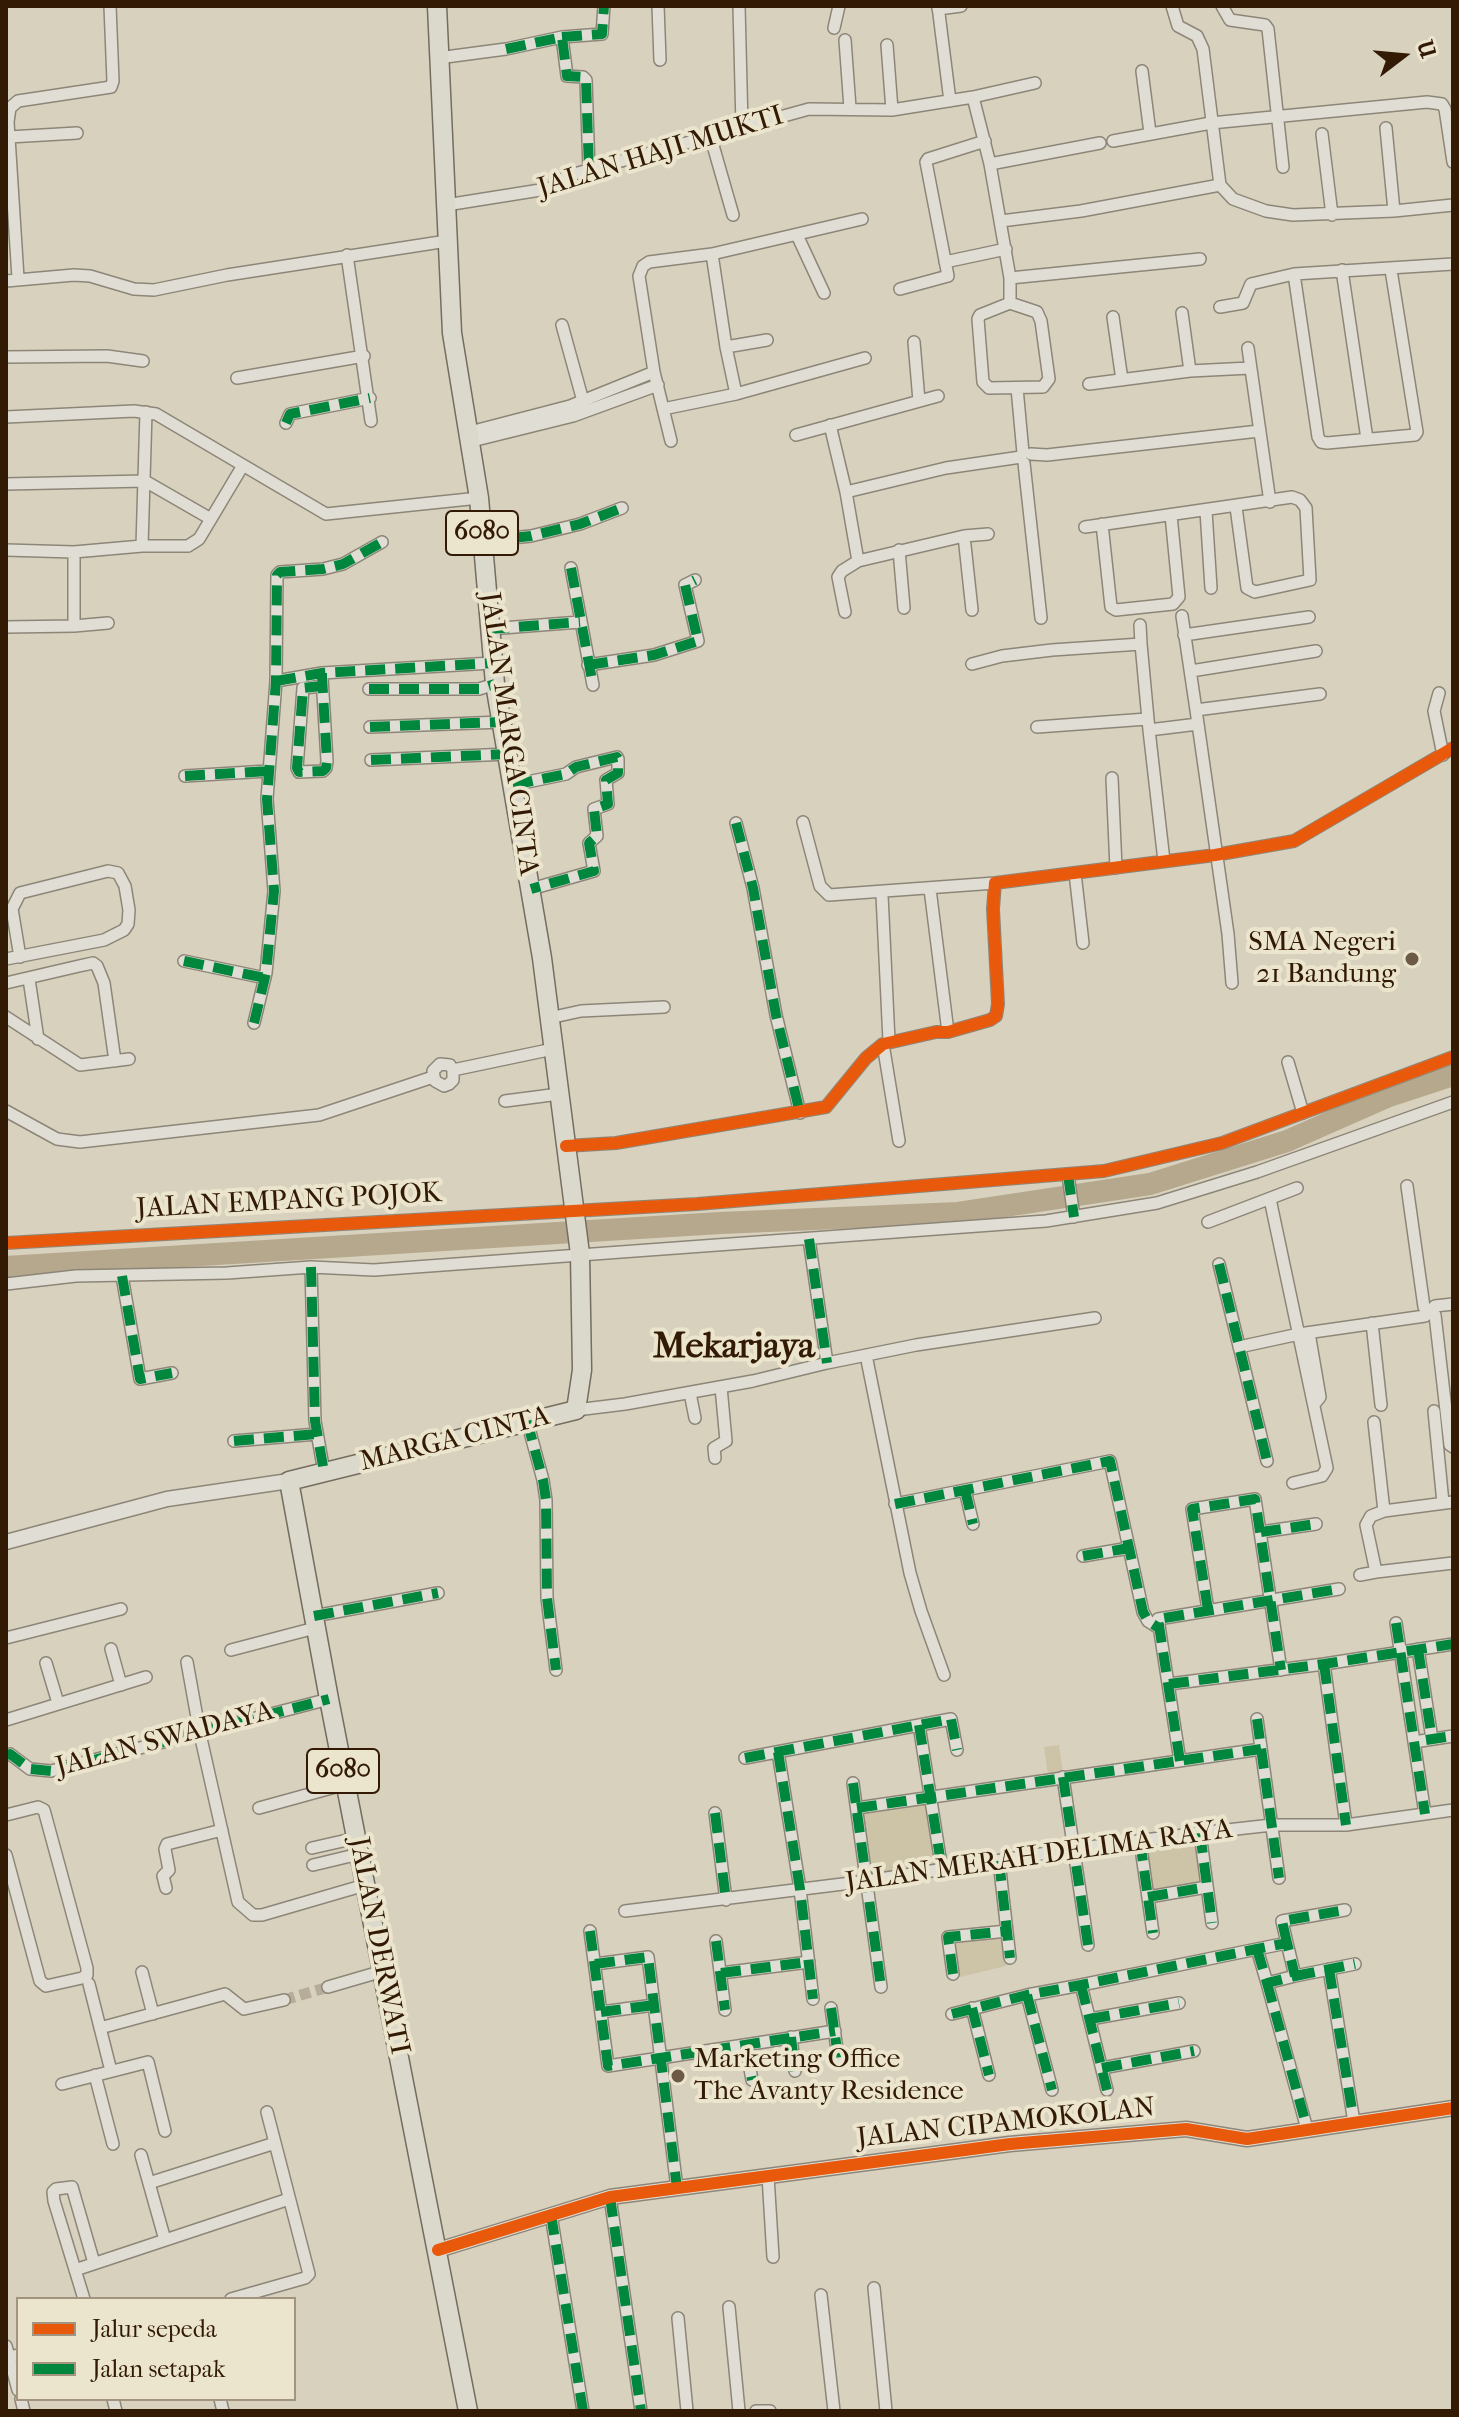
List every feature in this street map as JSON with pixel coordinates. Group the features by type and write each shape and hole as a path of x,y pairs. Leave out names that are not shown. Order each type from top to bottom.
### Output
{"main road":[{"name":"JALAN MARGA CINTA","path":"437,6 452,333 479,498 492,663 531,889 575,1216"},
{"name":"MARGA CINTA","path":"289,1481 576,1410 582,1370 580,1250 575,1216"},
{"name":"JALAN DERWATI","path":"289,1481 468,2411"}],"street":[{"path":"110,6 113,85 103,90 13,103 10,108 12,280 90,276 134,289 154,290 347,255 447,241"},
{"path":"438,58 604,33 604,6"},
{"path":"658,6 660,60"},
{"path":"739,6 742,126"},
{"path":"834,28 839,6"},
{"path":"950,101 938,8 961,6"},
{"path":"1172,6 1178,26 1197,36 1203,49 1220,185 1233,199 1266,211 1293,215 1332,215 1453,205"},
{"path":"1222,6 1225,15 1236,23 1267,27 1283,167"},
{"path":"562,37 567,76 586,80 589,170"},
{"path":"845,40 850,108"},
{"path":"887,45 892,110"},
{"path":"1142,71 1150,133"},
{"name":"JALAN HAJI MUKTI","path":"446,205 551,189 565,177 809,109 892,110 1035,83"},
{"path":"973,97 1001,221 1010,278 1010,303"},
{"path":"990,164 1211,123 1427,102 1444,106 1450,128 1453,162"},
{"path":"1386,128 1394,211"},
{"path":"9,137 77,133"},
{"path":"1322,134 1332,215"},
{"path":"710,135 733,215"},
{"path":"900,289 947,278 926,162 931,157 985,141"},
{"path":"1001,221 1081,211 1220,185"},
{"path":"671,441 654,372 639,276 641,269 649,262 712,254 862,219"},
{"path":"797,235 824,293"},
{"path":"945,262 1006,249"},
{"path":"712,254 736,394"},
{"path":"347,255 371,421"},
{"path":"1010,278 1200,259"},
{"path":"1220,307 1243,303 1251,284 1294,274 1453,264"},
{"path":"1342,270 1367,439"},
{"path":"1294,274 1321,442 1416,434 1391,270"},
{"path":"1010,303 1037,312 1049,379 1043,387 1017,388 989,388 983,382 978,319 980,315 1010,303"},
{"path":"1182,313 1190,371"},
{"path":"1113,317 1122,380"},
{"path":"562,325 583,401"},
{"path":"726,347 767,340"},
{"path":"914,342 919,401"},
{"path":"1248,348 1270,502"},
{"path":"6,357 107,356 143,361"},
{"path":"237,378 364,356"},
{"path":"663,409 736,394 865,358"},
{"path":"1089,384 1190,371 1250,368"},
{"path":"571,411 583,401 654,372"},
{"path":"471,436 658,385"},
{"path":"1017,388 1041,618"},
{"path":"796,435 938,396"},
{"path":"286,423 290,414 370,398"},
{"path":"142,546 146,412"},
{"path":"6,417 146,412 164,419 326,514 479,498"},
{"path":"830,425 858,561"},
{"path":"846,492 946,468 1259,431"},
{"path":"6,550 74,552 142,546 188,546 199,539 242,467"},
{"path":"6,484 145,481 211,519"},
{"path":"1085,527 1292,497 1306,508 1311,574 1306,583 1255,592 1247,588 1236,507"},
{"path":"482,541 531,536 580,524 622,508"},
{"path":"1206,511 1211,588"},
{"path":"1102,524 1111,607 1116,610 1173,604 1179,597 1171,515"},
{"path":"845,612 838,577 858,561 964,536 988,534"},
{"path":"964,536 972,610"},
{"path":"254,1023 265,978 274,891 267,799 276,681 277,575 280,572 323,569 343,564 382,542"},
{"path":"899,550 904,608"},
{"path":"74,552 74,626"},
{"path":"571,568 593,685"},
{"path":"588,665 654,655 698,641 685,585 695,580"},
{"path":"1182,616 1228,934 1232,983"},
{"path":"1184,635 1309,617"},
{"path":"489,629 580,622"},
{"path":"6,627 108,623"},
{"path":"1140,625 1164,861"},
{"path":"972,664 1039,651 1141,644"},
{"path":"1191,671 1316,651"},
{"path":"276,681 492,663"},
{"path":"322,679 326,768 323,771 299,772 303,688 322,679"},
{"path":"369,689 479,689 495,684"},
{"path":"803,822 820,886 829,895 995,883 1215,855 1303,838 1450,750 1434,711 1439,693"},
{"path":"1196,710 1320,694"},
{"path":"370,727 502,722"},
{"path":"1037,727 1198,724"},
{"path":"371,760 508,754"},
{"path":"513,785 566,774 576,767 617,757 618,773 606,780 608,804 594,809 597,836 589,843 594,871 531,889"},
{"path":"185,776 268,771"},
{"path":"1112,778 1116,868"},
{"path":"736,823 753,888 776,1015 800,1113"},
{"path":"6,959 20,957 104,940 124,930 128,924 129,910 125,886 118,873 108,871 20,893 12,909 20,957"},
{"path":"1075,873 1083,943"},
{"path":"566,1146 616,1143 826,1107 866,1058 886,1043 948,1032 990,1020 998,1012 993,909 995,883"},
{"path":"930,889 948,1032"},
{"path":"882,895 886,1043 899,1141"},
{"path":"184,961 265,978"},
{"path":"6,983 93,963 104,983 115,1061"},
{"path":"29,979 38,1039"},
{"path":"549,1018 581,1011 664,1007"},
{"path":"6,1017 80,1065 129,1059"},
{"path":"6,1111 57,1139 80,1142 319,1115 433,1077 444,1086 453,1080 453,1070 553,1049"},
{"name":"JALAN EMPANG POJOK","path":"6,1243 575,1216 1069,1179 1197,1151 1453,1057"},
{"path":"1288,1062 1303,1113"},
{"path":"505,1101 559,1094"},
{"path":"6,1284 76,1276 259,1272 311,1267 374,1270 580,1250 809,1239 1157,1203 1257,1172 1453,1102"},
{"path":"1069,1179 1073,1212"},
{"path":"1407,1186 1424,1307 1435,1315 1448,1380 1452,1446"},
{"path":"1208,1222 1297,1188"},
{"path":"1270,1199 1304,1333 1314,1406 1327,1468 1322,1476 1293,1483"},
{"path":"809,1239 827,1363"},
{"path":"1219,1264 1267,1461"},
{"path":"311,1267 312,1377 324,1472"},
{"path":"122,1276 140,1379 172,1373"},
{"path":"1239,1347 1304,1333 1425,1316 1435,1306 1453,1304"},
{"path":"576,1410 690,1393 866,1355 992,1332 1095,1318"},
{"path":"1372,1323 1381,1405"},
{"path":"866,1355 895,1504 921,1611 944,1675"},
{"path":"715,1458 714,1448 726,1441 721,1387"},
{"path":"690,1393 695,1418"},
{"path":"1376,1572 1366,1525 1371,1516 1384,1511 1448,1502 1434,1411"},
{"path":"527,1421 546,1500 547,1598 556,1670"},
{"path":"1374,1422 1384,1511"},
{"path":"234,1441 317,1434"},
{"path":"895,1504 1110,1461 1143,1612 1148,1621 1159,1628"},
{"path":"6,1542 167,1499 289,1481"},
{"path":"965,1490 973,1524"},
{"path":"1208,1610 1192,1509 1255,1499 1281,1670"},
{"path":"1261,1532 1316,1524"},
{"path":"1083,1556 1129,1548"},
{"path":"1360,1575 1453,1563"},
{"path":"1180,1761 1158,1619 1339,1589"},
{"path":"231,1650 314,1622 438,1593"},
{"path":"6,1638 121,1609"},
{"path":"1396,1623 1425,1814"},
{"path":"1169,1684 1453,1644"},
{"path":"111,1649 121,1685"},
{"path":"1418,1649 1432,1739"},
{"path":"187,1662 238,1902 253,1915 365,1885"},
{"path":"46,1663 58,1703"},
{"path":"1324,1664 1346,1825"},
{"path":"6,1720 146,1677"},
{"name":"JALAN SWADAYA","path":"6,1755 10,1754 30,1769 44,1772 329,1699"},
{"path":"745,1758 951,1719 957,1750"},
{"path":"1257,1719 1279,1878"},
{"path":"919,1725 942,1870"},
{"path":"1414,1742 1453,1736"},
{"path":"857,1808 1261,1749"},
{"path":"778,1752 800,1889 813,1999"},
{"path":"1063,1777 1088,1945"},
{"path":"853,1783 881,1987"},
{"path":"259,1808 346,1784"},
{"path":"6,1815 38,1807 44,1810 87,1975 46,1986 40,1981 9,1878 6,1855"},
{"name":"JALAN MERAH DELIMA RAYA","path":"625,1911 867,1881 1200,1833 1272,1825 1346,1825 1453,1810"},
{"path":"715,1813 726,1900"},
{"path":"166,1888 163,1875 169,1870 167,1844 222,1830"},
{"path":"1200,1833 1212,1923"},
{"path":"1140,1841 1153,1933"},
{"path":"312,1848 358,1846"},
{"path":"313,1865 358,1846"},
{"path":"999,1861 1010,1958"},
{"path":"1148,1897 1207,1887"},
{"path":"1295,1976 1282,1921 1345,1910"},
{"path":"590,1931 608,2066 835,2031"},
{"path":"953,1974 948,1937 1007,1931"},
{"path":"716,1941 725,2010"},
{"path":"952,2014 1027,1995 1287,1943"},
{"path":"1257,1949 1306,2123"},
{"path":"595,1964 648,1957 677,2188"},
{"path":"721,1973 809,1962"},
{"path":"1267,1983 1355,1964"},
{"path":"1329,1969 1353,2116"},
{"path":"328,1987 383,1971"},
{"path":"142,1972 153,2014"},
{"path":"89,1984 111,2071"},
{"path":"1081,1985 1107,2090"},
{"path":"100,2028 225,1994 244,2009 284,2000"},
{"path":"1027,1995 1052,2090"},
{"path":"1090,2019 1179,2003"},
{"path":"601,2012 654,2005"},
{"path":"831,2008 839,2063"},
{"path":"972,2008 989,2075"},
{"path":"791,2037 795,2071"},
{"path":"746,2047 752,2080"},
{"path":"1102,2068 1194,2051"},
{"path":"62,2084 148,2062 165,2131"},
{"path":"95,2075 113,2144"},
{"name":"JALAN CIPAMOKOLAN","path":"436,2243 610,2197 677,2188 1010,2144 1186,2129 1247,2139 1306,2123 1453,2108"},
{"path":"238,2297 305,2278 309,2274 267,2112"},
{"path":"149,2183 275,2143"},
{"path":"141,2155 165,2240"},
{"path":"768,2176 773,2257"},
{"path":"83,2297 54,2201 53,2192 56,2189 72,2187 94,2263"},
{"path":"610,2197 641,2411"},
{"path":"75,2270 289,2199"},
{"path":"551,2215 583,2411"},
{"path":"874,2288 886,2411"},
{"path":"821,2295 834,2411"},
{"path":"729,2307 739,2411"},
{"path":"678,2318 687,2411"},
{"path":"756,2411 770,2411"}],"shaded area":[{"path":"1059,1745 1063,1773 1048,1775 1044,1747"},
{"path":"928,1801 937,1867 869,1877 859,1810"},
{"path":"1197,1837 1203,1884 1152,1891 1146,1844"},
{"path":"1002,1935 1006,1966 956,1978 952,1942"}],"waterway":[{"path":"6,1267 720,1223 958,1213 1150,1184 1287,1141 1389,1096 1453,1075"}],"tunnel":[{"path":"284,2000 328,1987"}],"marked path":[{"path":"562,37 602,34 604,6"},
{"path":"506,49 562,37 567,76 586,80 589,170"},
{"path":"286,423 290,414 370,398"},
{"path":"482,541 531,536 580,524 622,508"},
{"path":"254,1023 266,973 274,891 267,799 276,681 277,575 280,572 323,569 343,564 382,542"},
{"path":"571,568 593,685"},
{"path":"588,665 654,655 698,641 685,585 695,580"},
{"path":"489,629 580,622"},
{"path":"276,681 322,673 492,663"},
{"path":"322,673 326,768 323,771 299,772 303,688 322,686"},
{"path":"369,689 479,689 495,684"},
{"path":"370,727 502,722"},
{"path":"371,760 508,754"},
{"path":"513,785 618,759 618,773 606,780 608,804 594,809 597,836 589,843 594,871 531,889"},
{"path":"185,776 268,771"},
{"path":"736,823 753,888 776,1015 800,1113"},
{"path":"184,961 265,978"},
{"path":"1068,1175 1074,1217"},
{"path":"809,1239 827,1363"},
{"path":"1219,1264 1267,1461"},
{"path":"311,1267 315,1421 324,1472"},
{"path":"122,1276 140,1379 172,1373"},
{"path":"527,1421 546,1500 547,1598 556,1670"},
{"path":"234,1441 317,1434"},
{"path":"895,1504 1110,1461 1143,1612 1148,1621 1159,1628"},
{"path":"965,1490 973,1524"},
{"path":"1208,1610 1192,1509 1255,1499 1281,1670"},
{"path":"1261,1532 1316,1524"},
{"path":"1083,1556 1129,1548"},
{"path":"1180,1761 1158,1619 1339,1589"},
{"path":"314,1616 438,1593"},
{"path":"1396,1623 1425,1814"},
{"path":"1169,1684 1453,1644"},
{"path":"1418,1649 1432,1739"},
{"path":"1324,1664 1346,1825"},
{"path":"6,1755 10,1754 30,1769 51,1771 329,1699"},
{"path":"745,1758 951,1719 957,1750"},
{"path":"1257,1719 1279,1878"},
{"path":"919,1725 942,1870"},
{"path":"1426,1740 1453,1736"},
{"path":"857,1808 1261,1749"},
{"path":"778,1752 800,1889 813,1999"},
{"path":"1063,1777 1088,1945"},
{"path":"853,1783 881,1987"},
{"path":"715,1813 726,1900"},
{"path":"1200,1833 1212,1923"},
{"path":"1140,1841 1153,1933"},
{"path":"999,1861 1010,1958"},
{"path":"1148,1897 1207,1887"},
{"path":"1287,1943 1282,1921 1345,1910"},
{"path":"590,1931 608,2066 835,2031"},
{"path":"953,1974 948,1937 1007,1931"},
{"path":"716,1941 725,2010"},
{"path":"952,2014 1027,1995 1081,1985 1257,1949 1287,1943 1295,1976 1267,1983 1257,1949"},
{"path":"595,1964 648,1957 677,2188"},
{"path":"721,1973 809,1962"},
{"path":"1295,1976 1355,1964"},
{"path":"1329,1969 1352,2110"},
{"path":"1267,1983 1304,2117"},
{"path":"1081,1985 1107,2090"},
{"path":"1027,1995 1052,2090"},
{"path":"1090,2019 1179,2003"},
{"path":"601,2012 654,2005"},
{"path":"831,2008 839,2063"},
{"path":"972,2008 989,2075"},
{"path":"791,2037 795,2071"},
{"path":"746,2047 752,2080"},
{"path":"1102,2068 1194,2051"},
{"path":"610,2197 641,2411"},
{"path":"551,2215 583,2411"}],"cycle path":[{"path":"566,1146 616,1143 826,1107 866,1058 883,1044 948,1032 996,1016 995,883 1215,855 1294,841 1453,748"},
{"path":"6,1243 697,1204 1104,1171 1222,1143 1453,1057"},
{"path":"438,2250 610,2197 1010,2144 1186,2129 1247,2139 1453,2108"}],"place":[{"name":"SMA Negeri 21 Bandung","path":"1412,959"},
{"name":"Marketing Office The Avanty Residence","path":"678,2076"}],"district":[{"name":"Mekarjaya","path":"734,1348"}]}
